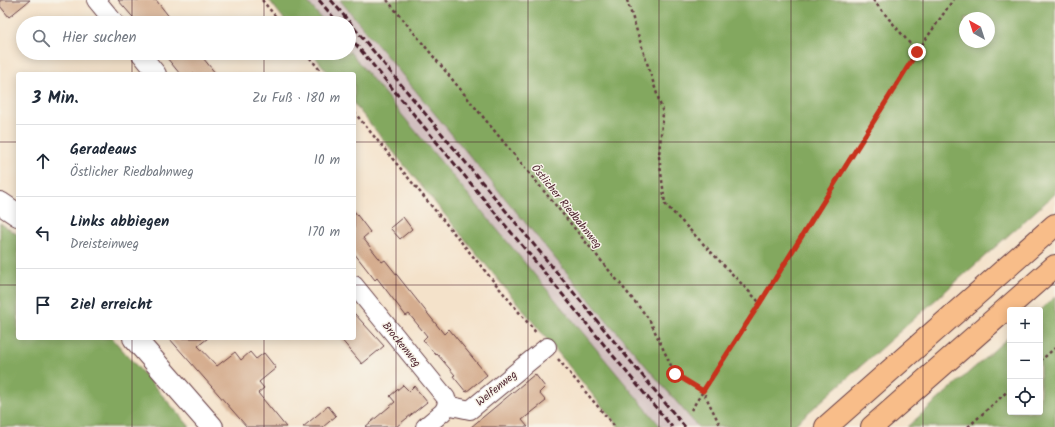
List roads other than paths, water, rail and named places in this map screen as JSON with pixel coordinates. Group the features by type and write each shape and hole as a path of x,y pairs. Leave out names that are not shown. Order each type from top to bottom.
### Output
{"highway":[{"path":"826,427 1055,225"},
{"path":"872,427 1055,266"}],"street":[{"path":"96,0 109,16"},
{"path":"146,60 155,72"},
{"path":"0,203 16,214"},
{"name":"Brockenweg","path":"356,287 446,398 447,405"},
{"path":"136,340 212,427"},
{"name":"Welfenweg","path":"447,405 470,410 548,346"},
{"path":"425,427 443,412 447,405"}],"railway":[{"path":"319,0 332,16"},
{"path":"331,0 344,16"},
{"path":"356,30 685,427"},
{"path":"356,44 672,427"}]}
